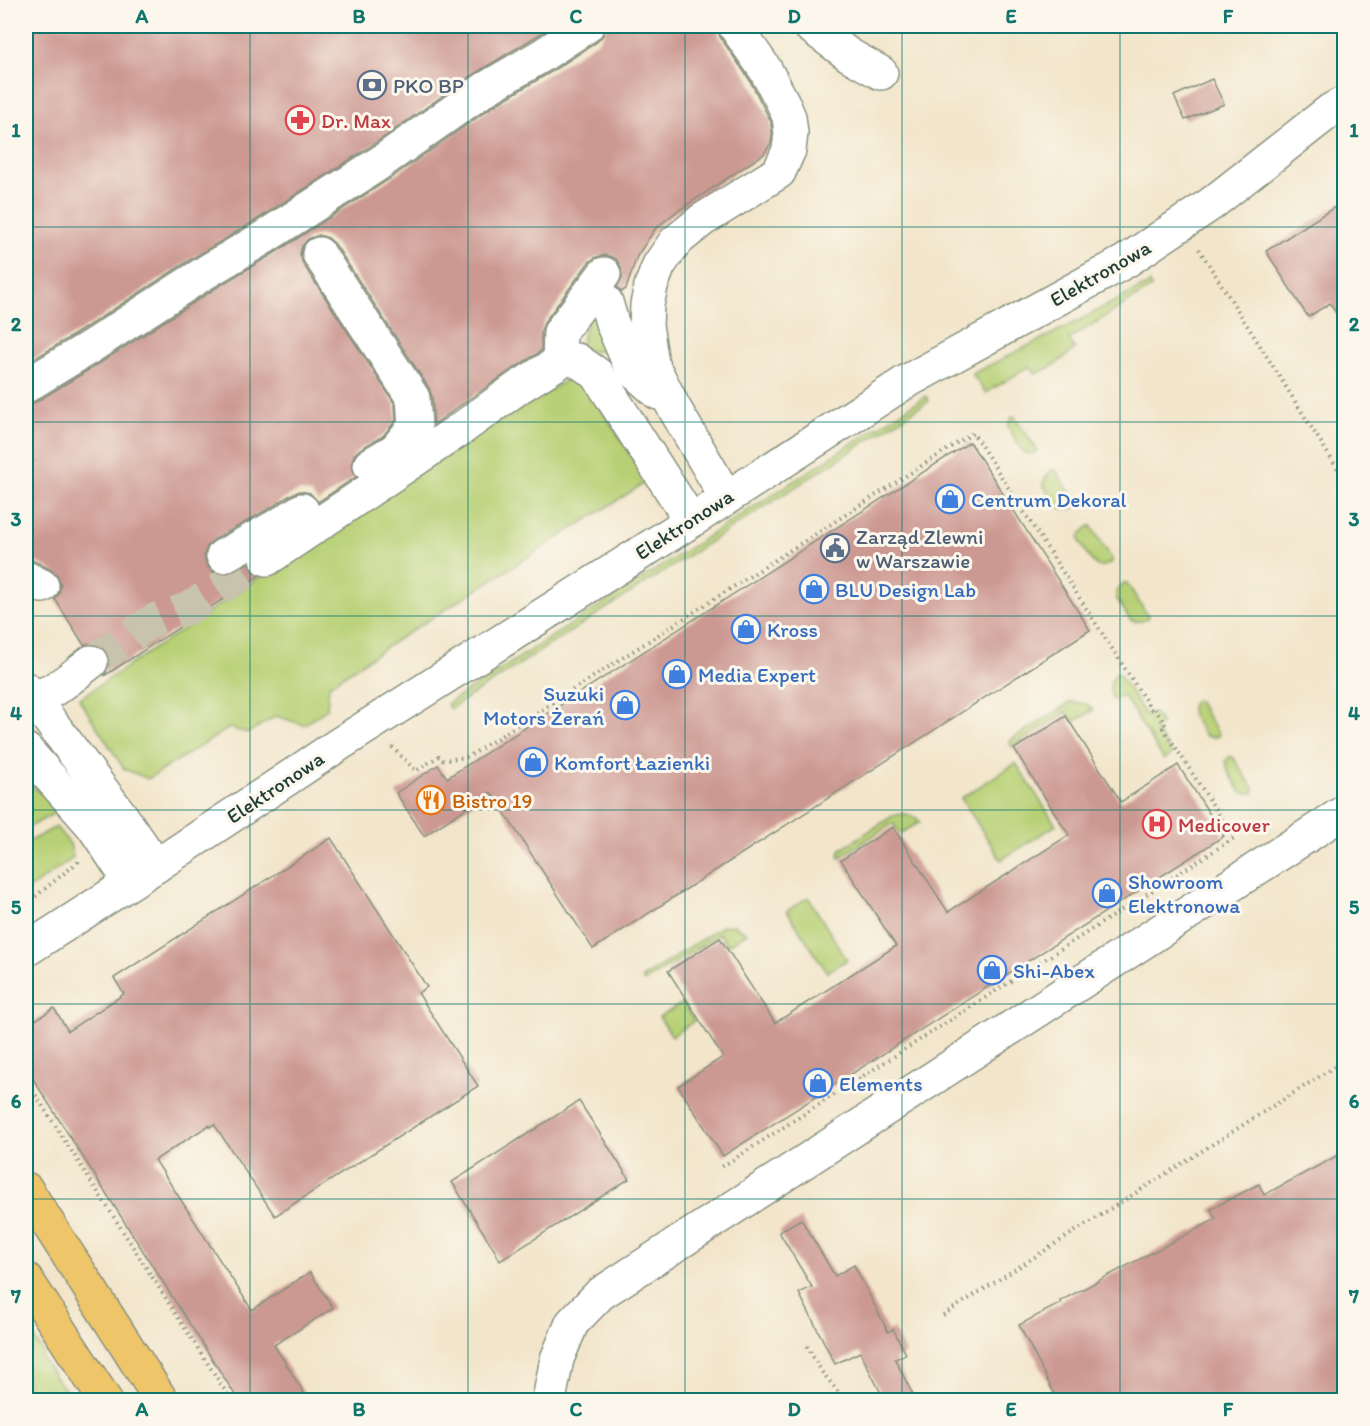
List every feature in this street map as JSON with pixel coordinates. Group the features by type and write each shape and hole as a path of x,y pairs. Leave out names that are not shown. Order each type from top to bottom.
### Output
{"main road":[{"path":"26,1189 161,1401"},
{"path":"26,1279 105,1401"}],"street":[{"path":"26,386 263,238 378,164 485,89 542,56 587,26"},
{"path":"726,497 673,406 652,364 646,325 651,286 660,265 675,242 702,220 779,172 789,150 791,134 789,117 783,103 765,69 735,26"},
{"path":"810,26 849,55 881,73"},
{"name":"Elektronowa","path":"26,950 338,745 904,383 1126,261 1211,204 1344,103"},
{"path":"223,556 282,523 394,450 415,426 413,398 319,254"},
{"path":"267,559 559,362 560,332 605,288 612,323 632,370 673,406"},
{"path":"620,409 632,370 647,338"},
{"path":"577,360 597,374 691,521"},
{"path":"28,694 50,692 91,662"},
{"path":"28,694 120,814 143,874"},
{"path":"28,755 93,826 143,874"},
{"path":"549,1401 556,1359 572,1323 600,1294 1344,812"}],"path":[{"path":"1198,248 1344,479"},
{"path":"394,749 416,771 439,756 443,760 468,757 973,433 1151,709 1154,707 1166,726 1163,728 1234,838 720,1168"},
{"path":"26,468 36,461"},
{"path":"943,1315 1344,1061"},
{"path":"26,1080 231,1401"},
{"path":"807,1347 822,1372 845,1401"}],"green space":[{"path":"1150,283 1151,288 1069,339 1075,349 1056,364 1036,374 1030,366 986,393 972,374 1068,326"},
{"path":"599,306 609,349 587,351 580,348 589,312"},
{"path":"570,379 576,380 589,390 648,481 329,685 327,709 304,725 276,716 248,733 229,728 148,779 124,769 79,699 385,493"},
{"path":"926,396 929,401 450,709 447,704"},
{"path":"1012,417 1015,417 1038,451 1030,454 1023,452 1008,427"},
{"path":"1052,470 1056,470 1076,503 1076,507 1060,508 1053,501 1044,486 1046,477"},
{"path":"1091,526 1112,562 1098,566 1093,562 1079,538"},
{"path":"1127,583 1148,616 1147,619 1136,622 1130,620 1116,598 1117,590"},
{"path":"1117,673 1146,716 1154,713 1161,723 1155,729 1172,754 1164,760 1123,695 1113,699 1110,685"},
{"path":"1194,701 1198,701 1219,735 1209,737 1205,735 1192,714"},
{"path":"1071,702 1087,704 1093,710 1074,722 1066,712 1012,747 1009,741"},
{"path":"1229,757 1233,757 1254,789 1253,793 1241,792 1228,771 1226,761"},
{"path":"1016,763 1056,825 1001,860 961,798"},
{"path":"26,780 60,810 26,829"},
{"path":"906,814 920,822 900,834 893,823 839,858 840,850 894,815"},
{"path":"56,827 70,844 73,858 26,891 26,843"},
{"path":"808,897 847,960 827,972 787,911"},
{"path":"734,925 747,933 728,945 720,934 644,982 642,978 722,926"},
{"path":"683,1003 694,1021 672,1036 659,1017"},
{"path":"26,1325 44,1354 41,1356 72,1400 37,1400 26,1382"}],"building":[{"path":"26,26 553,26 474,74 368,148 253,222 26,364"},
{"path":"606,26 717,26 720,37 749,79 771,122 771,143 764,154 673,214 655,229 637,256 626,289 621,292 617,287 622,277 621,267 616,259 606,255 596,257 589,262 545,321 541,331 541,351 434,424 429,388 335,244 319,235 308,239 302,246 300,254 303,264 395,404 396,420 383,436 354,455 351,466 356,477 318,502 310,493 300,491 213,540 204,555 206,565 213,572 223,575 249,563 252,570 259,576 104,676 110,660 106,651 98,645 89,643 84,645 55,599 61,585 57,575 50,569 26,559 26,405 36,402 100,363 388,180 495,105 597,42"},
{"path":"1212,79 1224,104 1185,120 1174,96"},
{"path":"1344,201 1344,326 1330,303 1308,317 1266,251"},
{"path":"970,442 1090,630 593,949 491,792 424,836 396,793 438,765 447,778"},
{"path":"1066,716 1121,802 1178,765 1224,836 723,1156 678,1086 723,1057 668,971 720,938 775,1023 896,946 841,860 893,827 948,912 1069,835 1014,749"},
{"path":"331,838 427,987 418,993 478,1086 275,1216 214,1124 155,1160 252,1310 310,1272 333,1308 274,1345 309,1401 239,1401 26,1068 26,1026 54,1008 68,1031 124,994 114,978"},
{"path":"579,1101 629,1179 500,1261 452,1182"},
{"path":"1344,1152 1344,1401 1058,1401 1019,1325 1216,1219 1211,1209 1259,1184 1264,1195"},
{"path":"801,1219 835,1276 854,1265 888,1332 893,1329 906,1354 895,1359 916,1401 885,1401 860,1352 835,1364 799,1293 812,1287 779,1232"}],"tunnel":[{"path":"91,662 154,620 189,608 267,559"}],"place":[{"name":"PKO BP","path":"372,85"},
{"name":"Dr. Max","path":"300,120"},
{"name":"Centrum Dekoral","path":"950,499"},
{"name":"Zarząd Zlewni w Warszawie","path":"835,548"},
{"name":"BLU Design Lab","path":"814,589"},
{"name":"Kross","path":"746,629"},
{"name":"Media Expert","path":"677,674"},
{"name":"Suzuki Motors Żerań","path":"625,705"},
{"name":"Komfort Łazienki","path":"533,762"},
{"name":"Bistro 19","path":"431,800"},
{"name":"Medicover","path":"1157,824"},
{"name":"Showroom Elektronowa","path":"1107,893"},
{"name":"Shi-Abex","path":"992,970"},
{"name":"Elements","path":"818,1083"}]}
